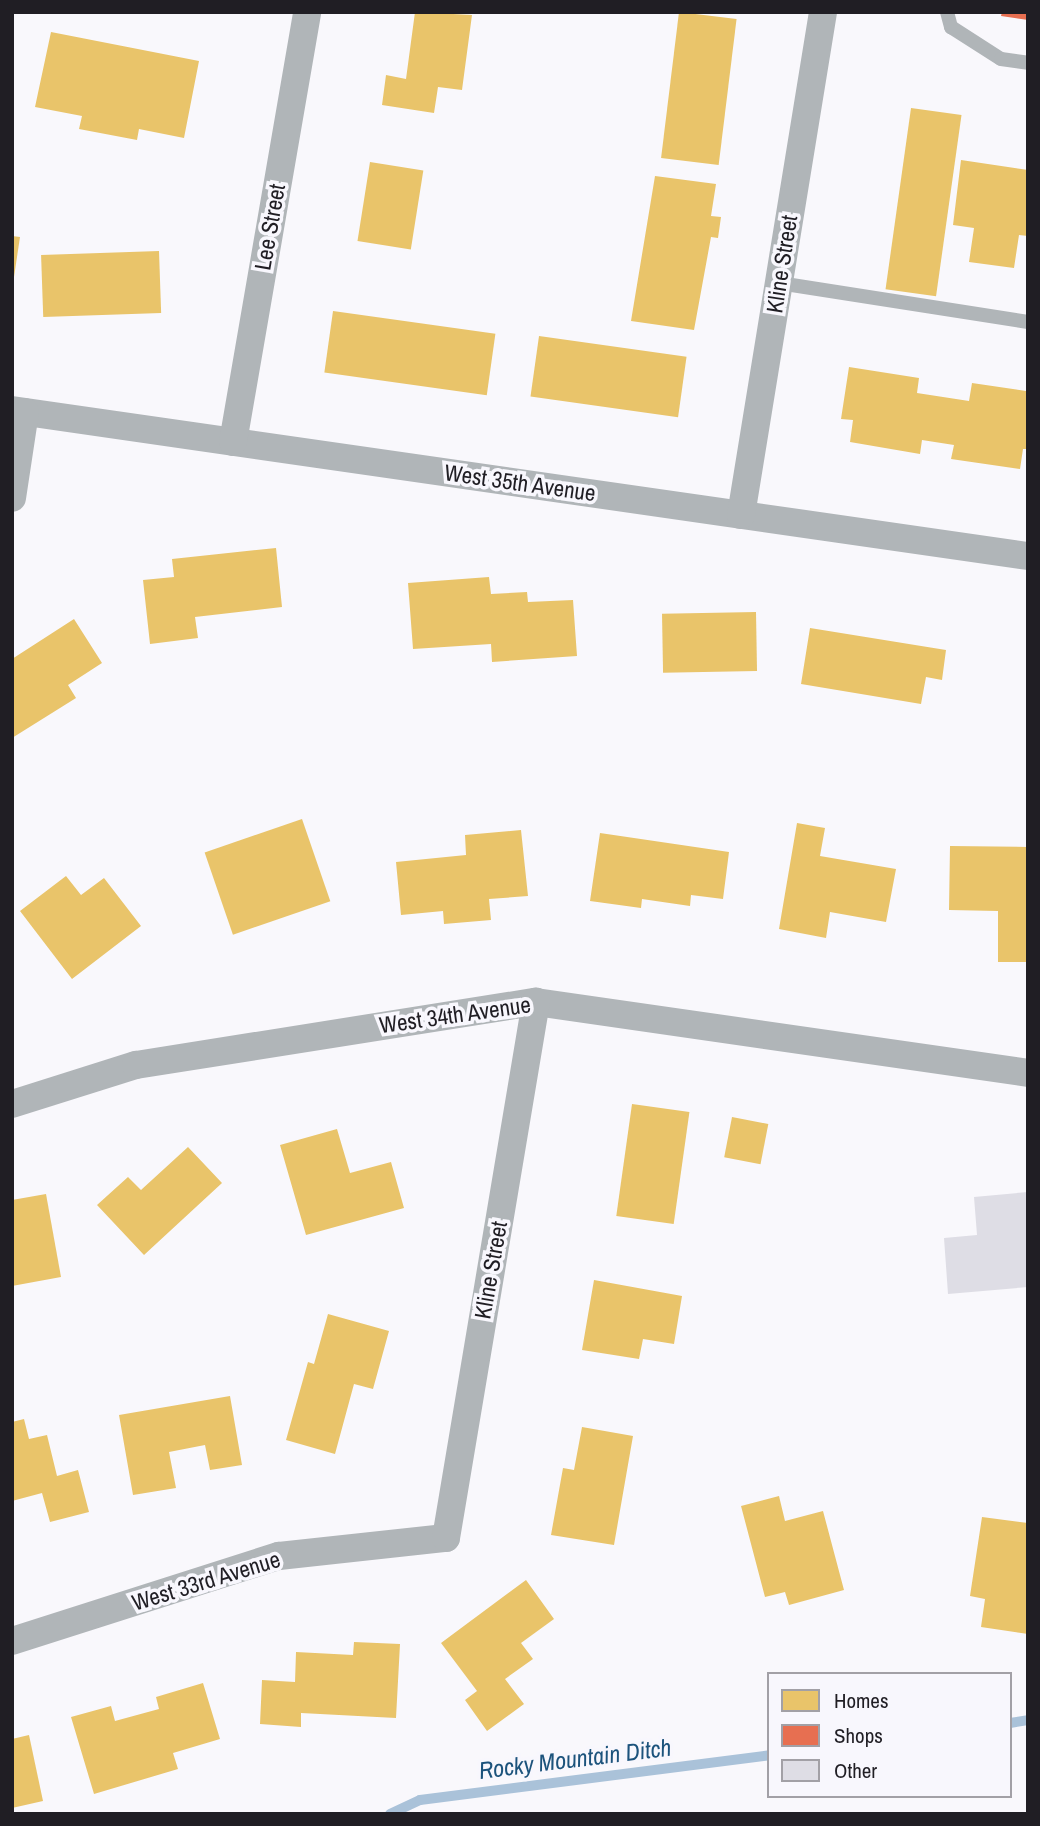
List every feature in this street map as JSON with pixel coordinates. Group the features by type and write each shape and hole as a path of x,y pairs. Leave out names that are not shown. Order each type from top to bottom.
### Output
{"street":[{"name":"Lee Street","path":"233,442 307,12"},
{"name":"Kline Street","path":"741,515 823,12"},
{"name":"West 35th Avenue","path":"18,411 1028,556"},
{"path":"12,498 18,411"},
{"name":"Kline Street","path":"446,1538 536,1002"},
{"name":"West 34th Avenue","path":"12,1104 136,1065 536,1002 1028,1073"},
{"name":"West 33rd Avenue","path":"12,1641 279,1556 446,1538"}],"lane":[{"path":"947,12 951,27 961,34 1002,59 1028,63"},
{"path":"779,283 1028,322"}],"building: Homes":[{"path":"415,12 472,15 462,90 438,87 434,113 382,105 386,75 406,79"},
{"path":"679,12 737,19 719,165 661,158"},
{"path":"51,32 199,61 184,138 139,129 137,140 79,129 82,116 35,107"},
{"path":"911,108 962,115 936,296 886,289"},
{"path":"961,160 1028,170 1028,236 1019,235 1014,268 969,262 974,228 953,225"},
{"path":"370,162 423,170 411,249 357,241"},
{"path":"655,176 716,184 711,216 721,217 718,238 711,237 694,330 631,321"},
{"path":"12,236 20,237 14,277 12,277"},
{"path":"159,251 161,313 43,317 41,255"},
{"path":"333,311 495,334 487,395 324,372"},
{"path":"539,336 687,357 678,417 531,396"},
{"path":"849,367 919,378 917,393 969,401 972,383 1026,391 1028,449 1023,449 1020,469 951,459 954,445 922,440 920,454 850,442 853,420 841,419"},
{"path":"276,548 282,607 195,617 198,638 150,644 143,580 174,577 172,559"},
{"path":"489,577 491,594 527,592 528,602 573,600 577,656 492,662 491,644 413,649 408,583"},
{"path":"756,612 757,671 663,673 662,614"},
{"path":"74,619 102,663 68,685 76,698 12,738 12,659"},
{"path":"810,628 946,650 942,680 926,677 921,704 801,684"},
{"path":"302,819 330,901 233,935 205,853"},
{"path":"797,823 825,828 820,856 896,869 886,922 830,912 826,938 779,929"},
{"path":"521,830 528,896 489,899 491,920 444,924 443,911 401,915 396,862 466,855 465,835"},
{"path":"600,833 729,852 723,899 691,895 690,906 642,899 641,908 590,901"},
{"path":"950,846 1028,847 1028,962 998,962 998,911 949,910"},
{"path":"66,876 81,895 104,878 141,926 72,979 20,911"},
{"path":"632,1104 689,1112 674,1224 616,1216"},
{"path":"732,1117 768,1124 760,1164 724,1157"},
{"path":"337,1129 350,1173 391,1162 404,1208 306,1235 280,1145"},
{"path":"188,1147 222,1183 144,1255 97,1205 128,1177 141,1190"},
{"path":"46,1194 61,1277 12,1286 12,1200"},
{"path":"594,1280 682,1296 674,1344 643,1339 639,1359 582,1350"},
{"path":"328,1314 389,1331 373,1389 354,1384 335,1454 286,1440 308,1362 314,1364"},
{"path":"230,1396 242,1465 210,1470 205,1445 169,1452 176,1488 133,1495 119,1415"},
{"path":"24,1419 29,1439 47,1435 57,1476 78,1470 89,1512 50,1522 42,1493 12,1501 12,1422"},
{"path":"582,1427 633,1436 614,1545 551,1535 563,1468 574,1470"},
{"path":"779,1496 785,1521 823,1511 844,1590 789,1605 785,1592 765,1597 741,1506"},
{"path":"982,1517 1028,1523 1028,1634 981,1627 985,1599 970,1596"},
{"path":"526,1580 554,1619 521,1643 533,1659 505,1679 524,1704 487,1731 465,1700 477,1691 441,1643"},
{"path":"354,1642 400,1644 396,1718 301,1713 301,1727 260,1724 262,1680 295,1682 296,1652 353,1655"},
{"path":"203,1683 220,1739 173,1753 178,1769 94,1794 71,1717 111,1706 115,1721 159,1709 156,1697"},
{"path":"29,1735 43,1801 12,1808 12,1739"}],"building: Shops":[{"path":"1002,12 1028,12 1028,20 1001,16"}],"building: Other":[{"path":"1028,1192 1028,1287 948,1294 944,1238 977,1235 974,1197"}],"waterway":[{"name":"Rocky Mountain Ditch","path":"1012,1723 1028,1720"},
{"name":"Rocky Mountain Ditch","path":"390,1814 420,1800 767,1755"}]}
